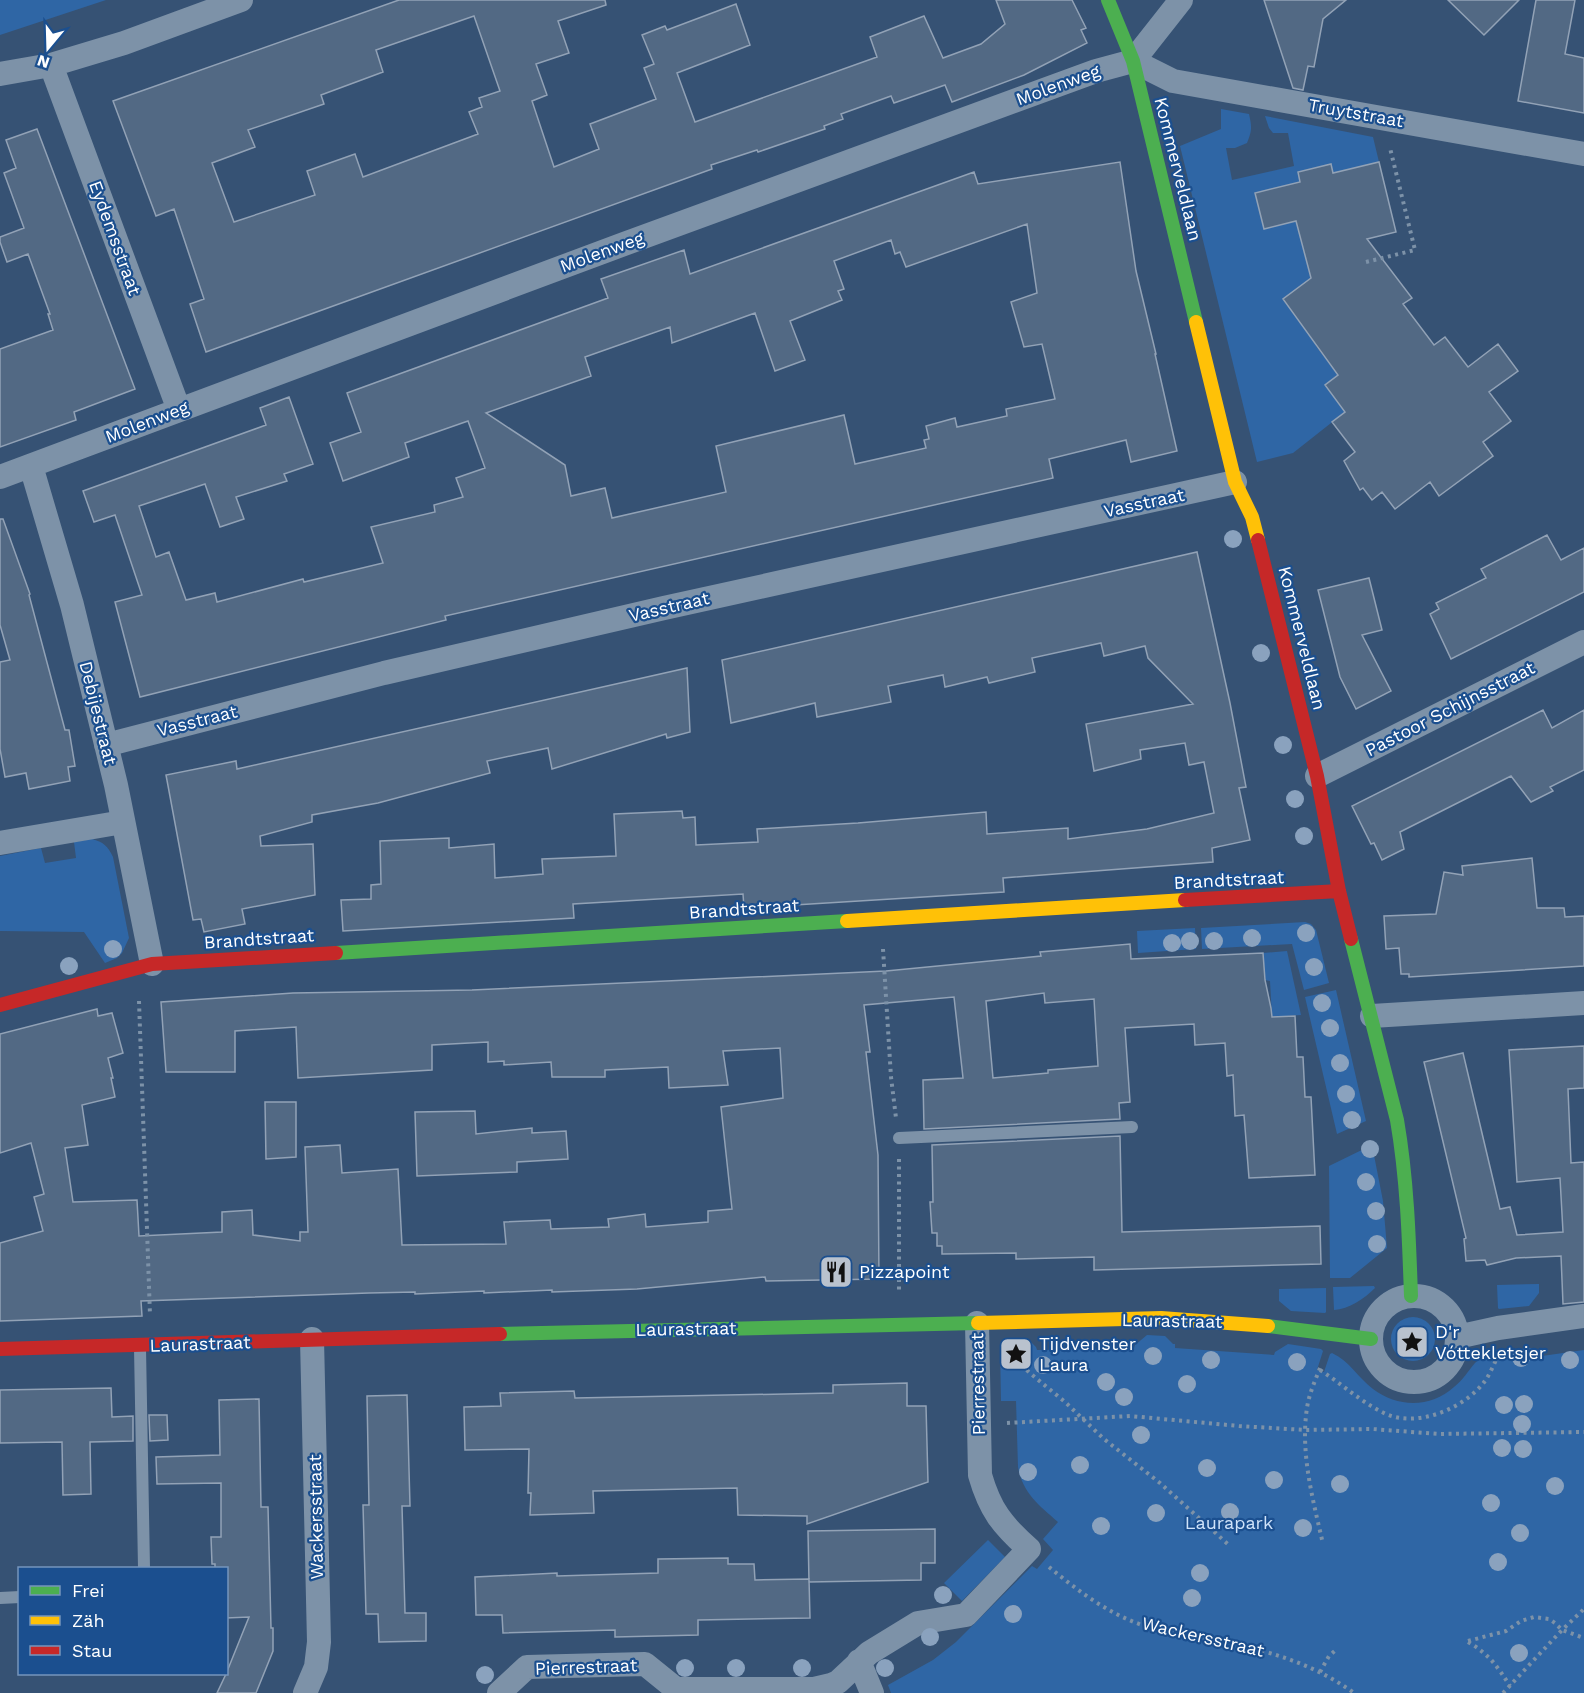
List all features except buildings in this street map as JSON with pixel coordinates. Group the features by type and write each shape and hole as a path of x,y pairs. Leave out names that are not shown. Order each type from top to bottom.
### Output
{"street":[{"path":"0,74 51,65 124,43 241,0"},
{"name":"Kommerveldlaan","path":"1108,0 1133,60 1235,483 1252,517 1261,549 1317,776 1339,891 1372,1016 1402,1145 1408,1208 1411,1296"},
{"path":"1133,60 1181,0"},
{"name":"Truytstraat","path":"1133,60 1173,81 1584,153"},
{"name":"Molenweg","path":"0,477 658,231 1096,71 1133,60"},
{"name":"Eydemsstraat","path":"51,65 179,410"},
{"name":"Debijestraat","path":"32,466 72,605 116,785 152,964"},
{"name":"Vasstraat","path":"106,745 384,673 641,613 1235,483"},
{"name":"Pastoor Schijnsstraat","path":"1317,776 1584,642"},
{"path":"0,843 123,822"},
{"name":"Brandtstraat","path":"0,1005 152,964 1339,891"},
{"path":"1372,1016 1584,1003"},
{"path":"1411,1296 1428,1298 1442,1306 1452,1320 1457,1336 1454,1355 1443,1370 1433,1377 1415,1382 1397,1378 1382,1367 1375,1357 1371,1339 1374,1322 1384,1307 1399,1298 1411,1296"},
{"path":"1457,1336 1584,1316"},
{"name":"Laurastraat","path":"0,1349 1161,1318 1221,1321 1371,1339"},
{"name":"Pierrestraat","path":"499,1693 527,1667 645,1664 676,1689 814,1689 837,1682 878,1646 918,1623 966,1615 1029,1549 1007,1529 995,1513 980,1475 977,1323"},
{"name":"Wackersstraat","path":"311,1692 319,1642 312,1339"},
{"path":"859,1661 872,1693"}],"lane":[{"path":"899,1138 1132,1127"},
{"path":"140,1346 144,1567"},
{"path":"0,1598 18,1597"}],"path":[{"path":"1366,262 1415,250 1383,118"},
{"path":"150,1322 139,995 152,964"},
{"path":"977,1323 1104,1439 1160,1483 1230,1546"},
{"path":"1320,1370 1387,1414 1403,1418 1431,1417 1471,1395 1485,1381 1499,1354 1498,1328"},
{"path":"1323,1544 1308,1474 1305,1430 1307,1406 1331,1333"},
{"path":"978,1425 1130,1416 1305,1430 1372,1429 1439,1434 1584,1432"},
{"name":"Wackersstraat","path":"1029,1549 1084,1594 1111,1612 1143,1625 1266,1651 1320,1672 1354,1693"},
{"path":"1503,1693 1584,1609"},
{"path":"1510,1686 1496,1664 1468,1641 1506,1631 1527,1618 1534,1617 1549,1619 1562,1630 1584,1638"},
{"path":"1320,1672 1336,1649"}],"green space":[{"path":"0,0 106,0 0,35"},
{"path":"1221,109 1249,114 1251,122 1251,132 1247,143 1235,148 1226,148 1232,180 1294,166 1288,133 1273,133 1265,116 1373,137 1379,162 1333,173 1331,164 1298,172 1300,182 1255,193 1264,228 1297,221 1311,278 1283,299 1307,331 1327,337 1316,346 1338,375 1325,385 1345,412 1293,453 1257,462 1180,146 1221,129"},
{"path":"92,839 105,845 113,857 129,938 117,958 105,963 84,932 0,931 0,856 41,848 45,863 76,858 74,842"},
{"path":"1305,922 1311,924 1316,930 1329,983 1304,990 1292,944 1202,949 1201,928"},
{"path":"1195,928 1196,949 1138,953 1137,931"},
{"path":"1287,951 1301,1015 1272,1017 1270,981 1265,980 1263,953"},
{"path":"1336,990 1366,1121 1337,1134 1305,997"},
{"path":"1372,1145 1383,1201 1387,1248 1350,1278 1330,1278 1329,1166"},
{"path":"1539,1284 1539,1293 1529,1306 1498,1308 1497,1285"},
{"path":"1374,1286 1371,1292 1356,1303 1334,1310 1333,1287"},
{"path":"1326,1288 1325,1313 1291,1311 1279,1301 1279,1289"},
{"path":"1413,1317 1428,1324 1435,1339 1428,1354 1413,1361 1398,1354 1391,1339 1398,1324"},
{"name":"Laurapark","path":"1147,1335 1165,1336 1175,1344 1175,1348 1274,1355 1288,1344 1321,1349 1323,1351 1317,1370 1324,1372 1332,1353 1344,1360 1373,1389 1393,1400 1414,1403 1425,1402 1445,1394 1477,1361 1494,1349 1501,1358 1520,1349 1531,1348 1542,1356 1584,1350 1584,1693 891,1693 888,1685 933,1660 956,1642 1032,1566 1037,1569 1053,1550 1043,1539 1058,1522 1028,1492 1020,1476 1016,1401 1001,1401 1000,1347 1014,1338 1027,1338 1037,1350 1134,1348"},
{"path":"988,1540 1005,1557 962,1601 944,1583"}],"traffic: fast":[{"path":"1108,0 1133,61 1196,322"},
{"path":"336,953 847,921"},
{"path":"1351,939 1397,1120 1405,1186 1411,1296"},
{"path":"500,1334 978,1323"},
{"path":"1268,1326 1371,1339"}],"traffic: slow":[{"path":"1196,322 1235,482 1252,517 1258,540"},
{"path":"847,921 1185,900"},
{"path":"978,1323 1161,1318 1268,1326"}],"traffic: jam":[{"path":"1258,540 1317,776 1339,891 1351,939"},
{"path":"1185,900 1339,891"},
{"path":"0,1005 152,964 336,953"},
{"path":"0,1349 500,1334"}],"place":[{"name":"Pizzapoint","path":"836,1272"},
{"name":"D'r Vóttekletsjer","path":"1412,1342"},
{"name":"Tijdvenster Laura","path":"1016,1354"}]}
